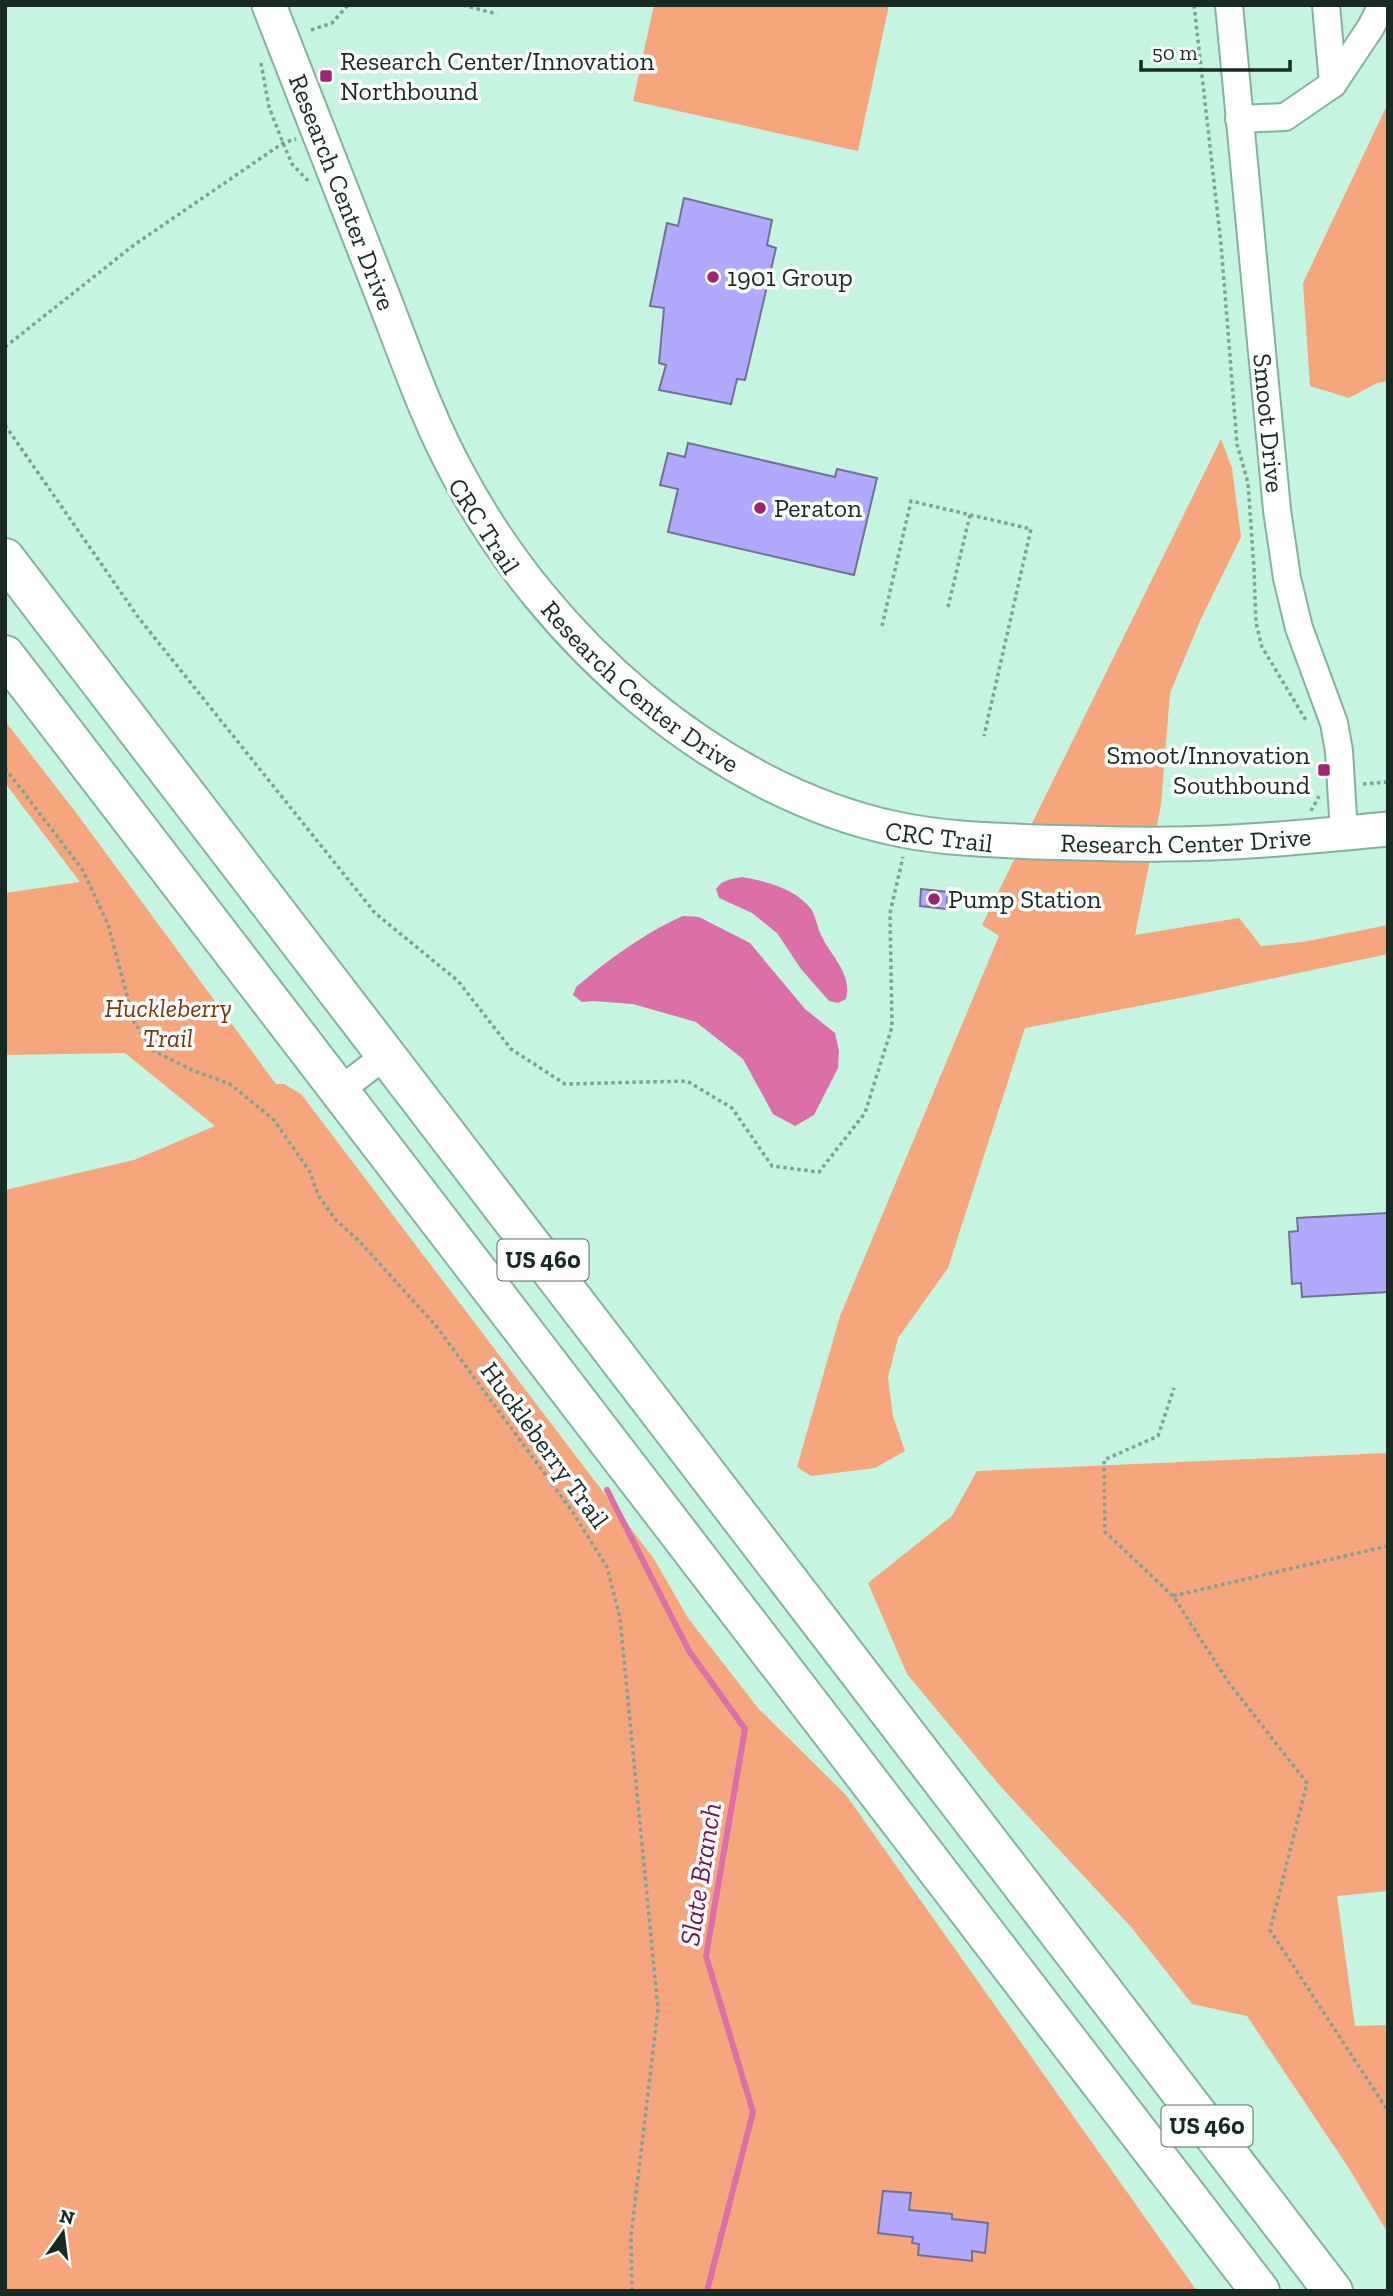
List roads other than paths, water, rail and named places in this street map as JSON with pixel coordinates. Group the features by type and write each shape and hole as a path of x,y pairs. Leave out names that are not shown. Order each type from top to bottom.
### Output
{"highway":[{"name":"US 460","path":"5,558 1333,2291"},
{"name":"US 460","path":"5,656 1260,2291"}],"main road":[{"name":"Research Center Drive","path":"269,5 428,410 458,476 495,538 531,587 585,648 656,710 706,747 773,786 816,805 899,830 960,838 1169,844 1388,829"}],"street":[{"name":"Smoot Drive","path":"1229,5 1277,510 1287,578 1297,618 1334,723 1339,751 1344,833"},
{"path":"1326,5 1333,84"},
{"path":"1239,118 1285,117 1333,84 1371,27 1382,5"},
{"path":"339,1091 386,1055"}],"waterway":[{"name":"Slate Branch","path":"607,1490 689,1651 745,1729 706,1956 753,2112 707,2291"}],"place":[{"name":"Research Center/Innovation Northbound","path":"326,76"},
{"name":"1901 Group","path":"713,277"},
{"name":"Peraton","path":"760,508"},
{"name":"Smoot/Innovation Southbound","path":"1324,770"},
{"name":"Pump Station","path":"934,899"}],"park label":[{"name":"Huckleberry Trail","path":"168,1023"}]}
